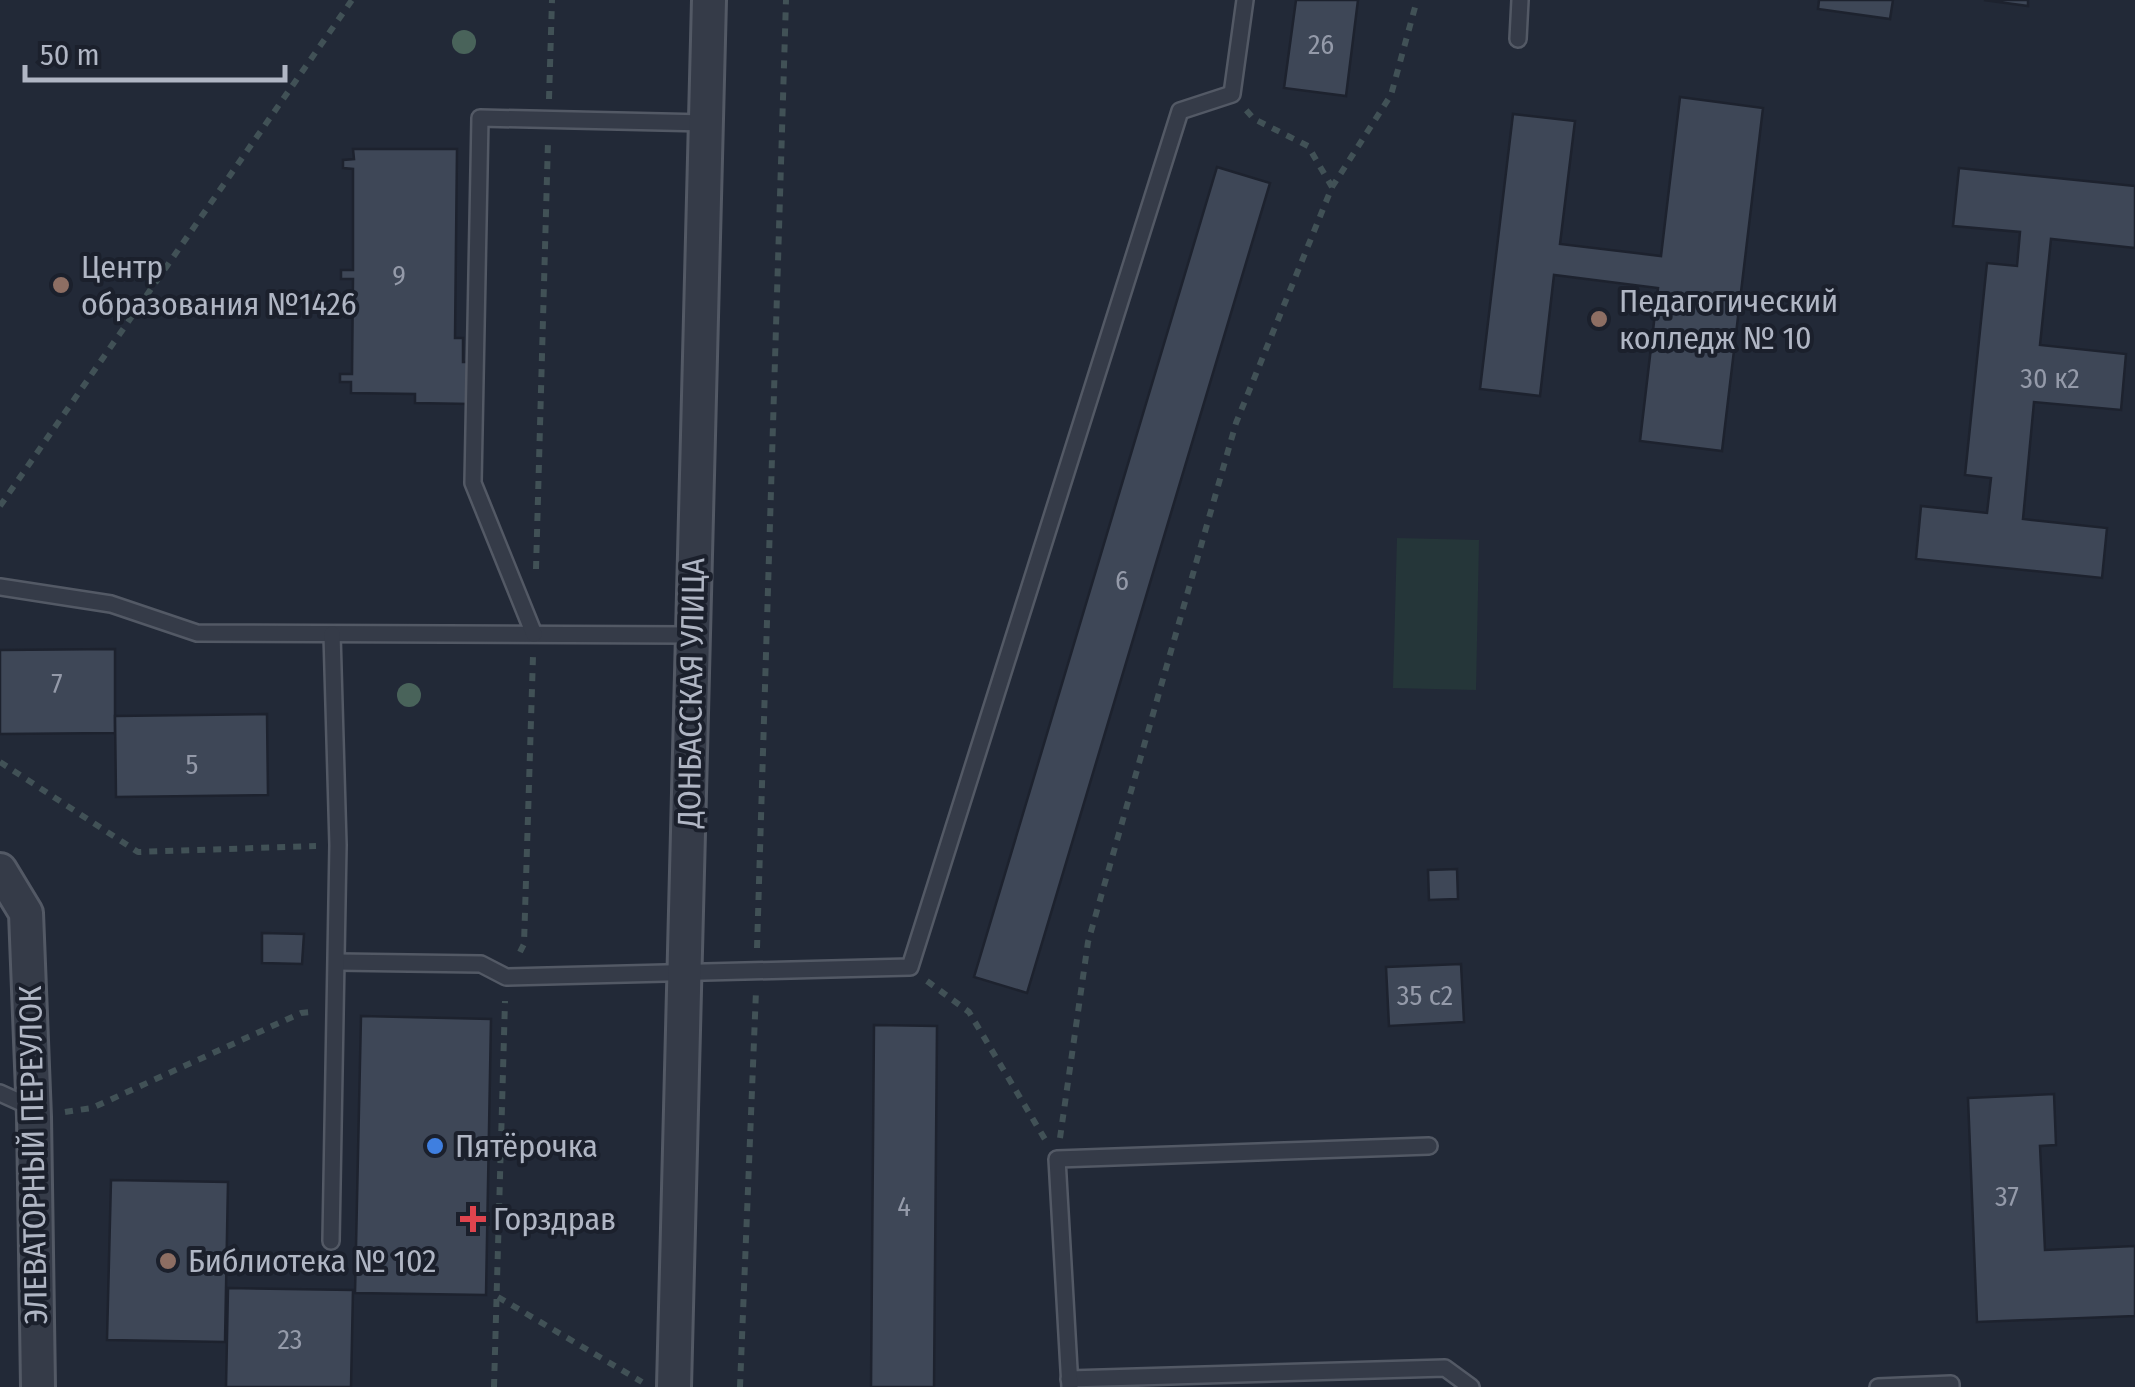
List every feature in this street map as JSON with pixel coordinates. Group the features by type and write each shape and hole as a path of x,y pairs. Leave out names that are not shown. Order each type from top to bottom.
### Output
{"street":[{"name":"ДОНБАССКАЯ УЛИЦА","path":"674,1387 708,0"},
{"name":"ЭЛЕВАТОРНЫЙ ПЕРЕУЛОК","path":"0,870 26,913 38,1387"}],"lane":[{"path":"337,962 480,964 506,977 910,967 1180,110 1232,94 1245,0"},
{"path":"1518,39 1520,0"},
{"path":"534,634 474,483 480,118 706,123"},
{"path":"0,587 111,604 197,633 692,635"},
{"path":"331,1242 338,845 332,634"},
{"path":"0,1094 34,1112"},
{"path":"1429,1146 1057,1160 1070,1383 1446,1368 1471,1387"},
{"path":"1878,1387 1951,1387"}],"path":[{"path":"0,506 352,0"},
{"path":"536,575 552,0"},
{"path":"740,1387 786,0"},
{"path":"1057,1160 1088,942 1236,423 1332,187 1390,96 1417,0"},
{"path":"1232,94 1254,119 1308,146 1332,187"},
{"path":"494,1387 506,977 524,944 534,634"},
{"path":"0,762 138,852 338,845"},
{"path":"910,967 969,1012 1057,1160"},
{"path":"34,1112 92,1108 301,1013 336,1011"},
{"path":"497,1296 650,1387"}],"shaded area":[{"path":"1397,538 1479,540 1476,690 1393,688"}],"building":[{"path":"1296,0 1358,0 1346,96 1284,88"},
{"path":"1819,0 1893,0 1890,19 1818,9"},
{"path":"1984,0 2028,0 2028,6"},
{"path":"1680,97 1763,108 1722,451 1640,441 1658,288 1554,275 1540,396 1480,389 1513,114 1575,121 1560,244 1661,256"},
{"path":"353,149 457,149 455,338 463,338 463,362 472,362 471,404 415,403 415,394 351,393 351,382 340,382 340,374 352,374 353,279 341,279 341,270 353,270 353,169 343,168 343,160 354,159"},
{"path":"1217,167 1270,183 1027,993 974,977"},
{"path":"1959,168 2135,186 2135,248 2051,239 2040,345 2126,354 2121,410 2034,402 2023,519 2107,528 2102,578 1916,559 1921,506 1987,513 1991,478 1965,475 1987,263 2017,266 2020,232 1953,226"},
{"path":"115,649 115,733 0,734 0,650"},
{"path":"267,714 268,795 116,797 115,716"},
{"path":"1457,869 1458,899 1429,900 1428,870"},
{"path":"262,933 304,934 302,964 262,963"},
{"path":"1461,964 1464,1022 1389,1026 1386,967"},
{"path":"361,1016 491,1019 486,1295 355,1293"},
{"path":"874,1025 937,1026 934,1387 871,1387"},
{"path":"2054,1094 2056,1145 2040,1146 2045,1250 2135,1246 2135,1316 1977,1322 1968,1098"},
{"name":"Библиотека № 102","path":"111,1180 228,1182 225,1342 107,1340"},
{"path":"228,1288 353,1290 351,1387 226,1387"}],"place":[{"name":"Центр образования №1426","path":"61,285"},
{"name":"Педагогический колледж № 10","path":"1599,319"},
{"name":"Пятёрочка","path":"435,1146"},
{"name":"Горздрав","path":"473,1219"},
{"name":"Библиотека № 102","path":"168,1261"}]}
